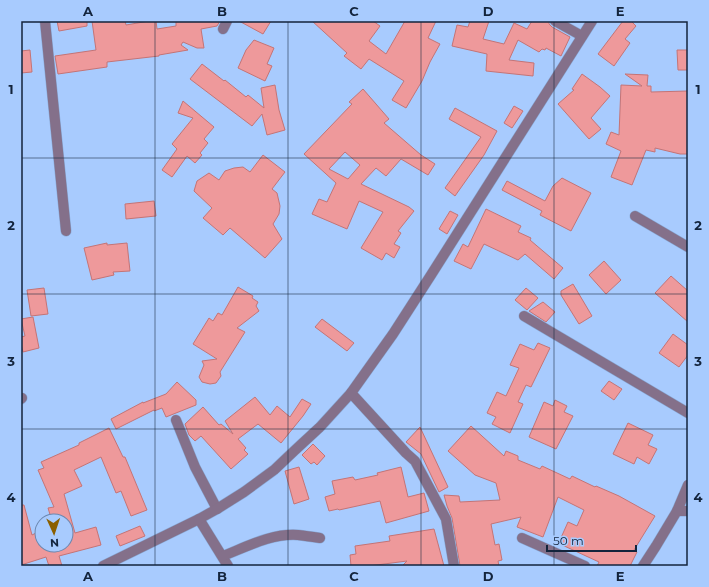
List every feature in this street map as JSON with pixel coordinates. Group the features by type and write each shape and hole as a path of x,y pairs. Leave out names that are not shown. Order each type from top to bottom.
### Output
{"street":[{"path":"45,21 66,231"},
{"path":"554,21 582,36"},
{"path":"103,566 199,519 244,492 274,470 320,427 351,393 393,334 423,288 592,21"},
{"path":"635,216 688,247"},
{"path":"524,316 688,413"},
{"path":"351,393 415,461 446,519 454,566"},
{"path":"176,420 195,467 217,509"},
{"path":"643,566 677,511 688,485"},
{"path":"677,511 688,511"},
{"path":"199,519 228,566"},
{"path":"223,556 263,540 279,536 297,535 320,538"},
{"path":"522,538 585,566"}],"building":[{"path":"57,21 87,21 87,26 59,31"},
{"path":"92,21 125,21 126,25 156,21 157,29 176,26 176,21 220,21 217,26 201,29 204,48 197,48 183,42 181,45 188,50 159,56 107,62 107,67 58,74 55,56 96,50"},
{"path":"239,21 271,21 263,34"},
{"path":"312,21 373,21 380,26 369,41 386,54 405,21 436,21 428,38 440,44 422,81 406,108 392,100 404,81 369,59 361,69 344,56 347,53"},
{"path":"470,21 489,21 483,39 504,44 514,23 527,29 532,21 549,21 549,24 552,27 570,37 561,56 546,48 545,50 542,49 539,52 518,40 509,60 534,63 533,76 486,71 487,54 452,46 457,25 468,27"},
{"path":"623,21 631,21 636,26 625,39 630,43 614,66 598,54"},
{"path":"254,40 274,48 267,64 272,66 265,81 238,68 246,50"},
{"path":"30,50 32,72 21,73 21,51"},
{"path":"677,50 688,50 688,70 678,70"},
{"path":"202,64 246,97 248,95 264,108 261,88 275,85 279,110 285,130 267,135 262,114 252,126 190,79"},
{"path":"582,74 610,96 591,118 601,129 589,139 558,104 574,90 572,89"},
{"path":"625,74 648,75 647,86 651,86 651,92 688,91 688,154 680,154 655,148 655,152 646,150 632,185 611,177 621,151 606,144 611,132 619,135 621,85 642,86"},
{"path":"363,89 389,119 384,123 421,155 435,164 428,175 401,159 386,176 376,168 361,184 409,207 414,211 398,231 401,233 394,244 400,247 394,258 386,253 382,260 361,248 383,212 359,201 347,229 312,214 319,199 327,202 336,183 304,154 352,104 349,102","holes":["345,152 360,165 348,179 329,169"]},
{"path":"183,101 214,127 204,139 208,143 200,153 202,155 195,163 187,156 172,177 162,170 177,149 172,144 193,118 178,113"},
{"path":"514,106 523,111 512,128 504,123"},
{"path":"455,108 497,131 484,155 455,196 445,188 481,137 449,119"},
{"path":"263,155 285,172 272,189 277,193 280,206 279,214 273,224 282,239 265,258 230,228 223,235 203,218 212,208 194,191 197,181 209,173 219,180 225,171 234,168 243,167 250,172"},
{"path":"562,178 591,193 571,231 540,215 542,211 502,190 507,181 545,201 553,186"},
{"path":"154,201 156,216 126,219 125,204"},
{"path":"486,209 521,226 518,232 531,238 530,240 563,268 554,279 525,254 518,260 484,244 471,269 454,261 463,244 468,247"},
{"path":"450,211 458,215 447,234 439,229"},
{"path":"107,243 107,245 127,243 130,271 113,272 114,275 92,280 84,248"},
{"path":"604,261 621,280 606,294 589,275"},
{"path":"671,276 688,291 688,322 655,293"},
{"path":"573,284 592,316 579,324 561,295 561,291"},
{"path":"238,287 253,296 252,298 258,302 256,306 259,311 237,328 245,332 220,372 221,376 216,383 210,384 202,382 199,377 204,365 202,361 217,359 193,344 209,318 213,321 218,313 222,315"},
{"path":"44,288 48,314 31,316 27,290"},
{"path":"526,288 538,298 527,310 515,300"},
{"path":"543,302 555,312 546,322 529,311"},
{"path":"33,317 39,348 23,352 21,337 25,336 21,319"},
{"path":"322,319 354,343 347,351 315,327"},
{"path":"673,334 688,345 688,355 679,367 659,353"},
{"path":"538,343 550,348 531,387 526,385 518,402 523,404 510,433 492,424 496,417 487,413 497,392 506,396 519,368 510,365 520,344 534,350"},
{"path":"609,381 622,389 614,400 601,391"},
{"path":"177,382 196,400 196,405 166,417 162,408 154,410 116,429 111,419 143,402 166,394"},
{"path":"255,397 270,415 277,406 290,417 302,399 311,404 281,443 258,424 238,439 246,448 244,450 248,454 231,469 201,436 195,441 189,435 185,424 203,407 219,425 221,424 233,434 225,421"},
{"path":"555,400 567,406 564,412 573,416 556,449 529,437 544,402 553,406"},
{"path":"628,423 653,435 648,445 657,449 649,464 637,457 634,464 613,454"},
{"path":"471,426 504,456 506,451 518,456 518,460 540,469 542,466 570,479 572,476 619,496 655,516 634,550 637,552 630,566 597,566 599,562 560,544 560,540 568,522 577,526 584,510 558,497 543,537 517,527 521,517 491,524 495,545 499,544 502,560 498,561 499,566 460,566 452,518 444,495 459,496 460,502 500,500 496,483 475,475 448,451"},
{"path":"420,427 448,487 439,492 421,454 406,442"},
{"path":"109,428 123,457 125,457 147,510 131,516 121,491 116,493 101,457 74,470 82,486 64,494 69,513 50,513 48,508 54,507 38,470 44,468 41,462 79,445 79,443"},
{"path":"313,444 325,456 317,465 314,462 311,464 302,455"},
{"path":"299,467 309,499 294,504 285,471"},
{"path":"401,467 408,497 424,493 429,511 386,523 380,501 329,511 325,497 335,494 332,481 353,477 355,480 378,475 377,473"},
{"path":"21,505 24,505 32,535 34,534 34,553 70,553 59,556 62,566 49,566 46,557 21,565"},
{"path":"140,526 145,536 120,546 116,536"},
{"path":"96,527 101,545 74,552 74,529 75,533"},
{"path":"434,529 444,566 402,566 407,561 369,566 351,566 350,555 356,554 355,546 390,541 389,536"}]}
